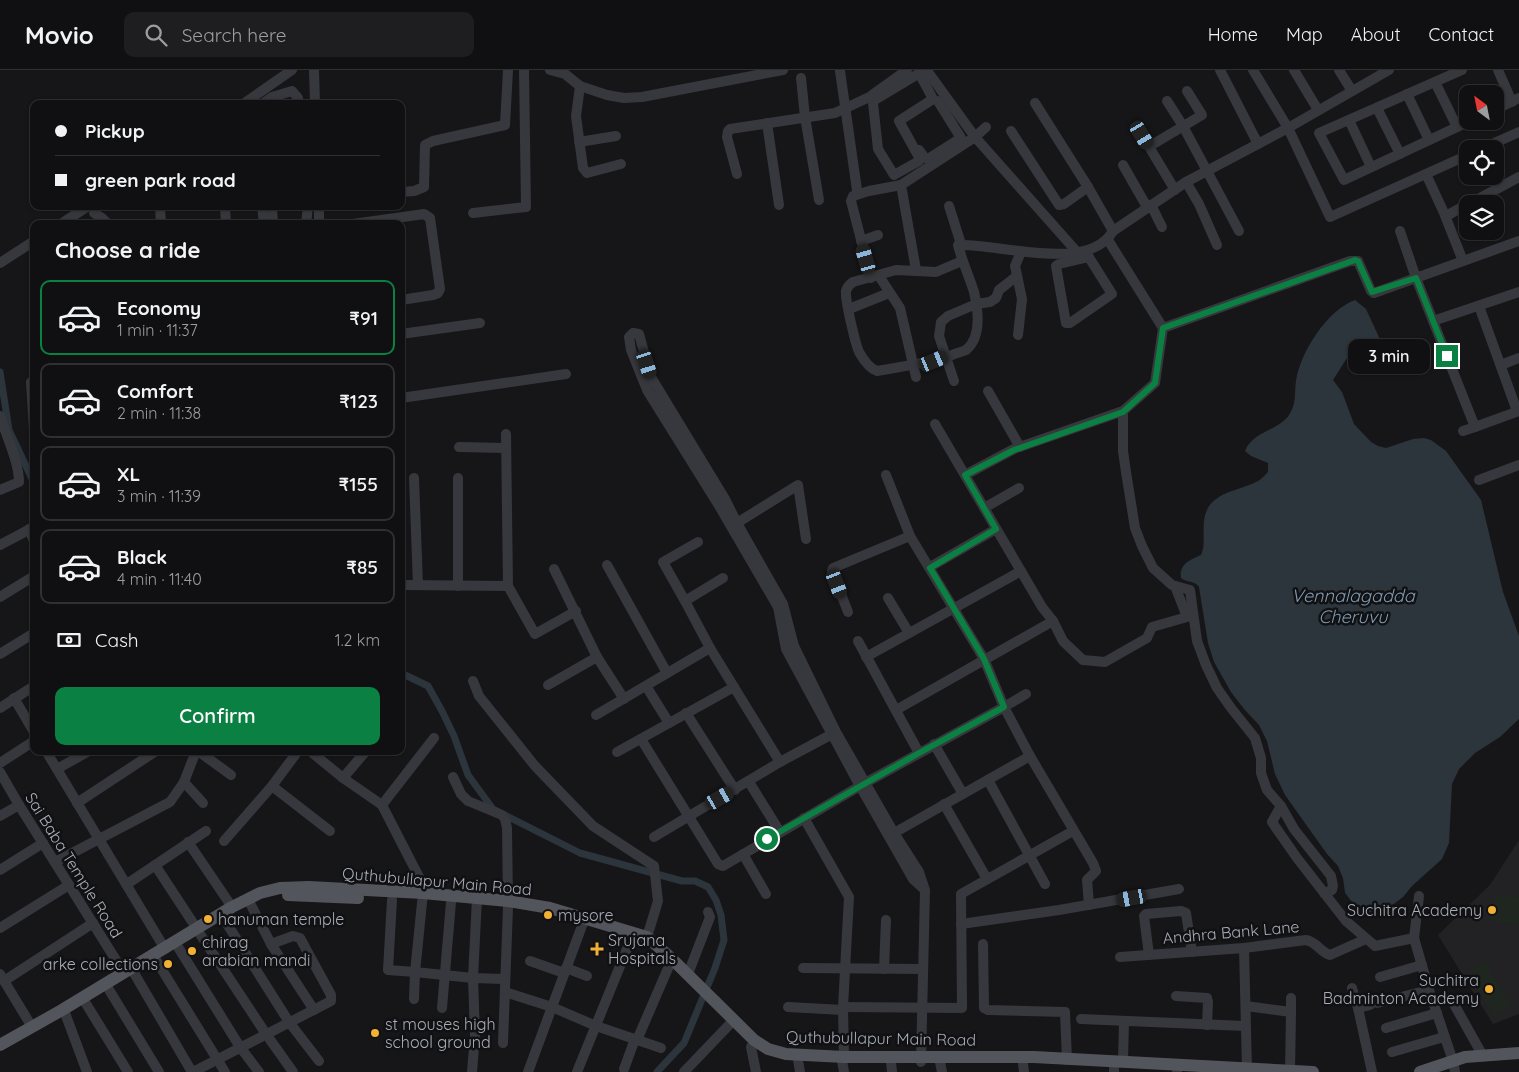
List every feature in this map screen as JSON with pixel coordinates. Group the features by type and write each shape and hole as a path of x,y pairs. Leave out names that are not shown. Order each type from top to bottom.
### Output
{"main road":[{"name":"Quthubullapur Main Road","path":"0,1045 178,947 232,907 260,893 280,888 309,887 550,908 647,937 688,978 751,1047 766,1055 799,1066 922,1059 1034,1057 1148,1070 1206,1072"},
{"name":"Quthubullapur Main Road","path":"0,1052 86,1002 165,949 270,895 392,900 423,897 451,902 477,901"},
{"name":"Quthubullapur Main Road","path":"508,904 584,923 644,944 669,966 688,978"},
{"name":"Quthubullapur Main Road","path":"721,1014 768,1049 786,1054 843,1063 892,1067 922,1059 941,1067 1117,1067 1313,1072"},
{"path":"1454,1067 1464,1057 1519,1053"},
{"path":"1420,1072 1464,1064 1519,1059"}],"street":[{"path":"249,100 292,70"},
{"path":"314,70 316,100"},
{"path":"405,192 424,187 425,145 433,141 506,126 508,70"},
{"path":"473,213 526,208 524,70"},
{"path":"550,70 564,72 580,86 607,95 624,98 642,97 783,70"},
{"path":"871,96 878,89 907,70"},
{"path":"1220,70 1258,144"},
{"path":"1253,70 1288,128 1330,217 1459,159"},
{"path":"1294,70 1318,110"},
{"path":"1339,70 1352,91"},
{"path":"921,72 975,137 1083,254 1112,294 1070,323 1066,323 1056,266 1059,264 1083,254 1091,250 1149,206 1186,182 1288,128 1389,70"},
{"path":"1435,82 1457,127 1344,180 1319,133 1462,70"},
{"path":"1498,70 1516,100 1504,106"},
{"path":"840,71 857,190"},
{"path":"737,174 727,137 728,131 733,128 845,109 921,72"},
{"path":"921,72 933,99 899,121 919,157 919,161 894,175 878,149 873,103 921,72"},
{"path":"801,78 818,200"},
{"path":"580,86 576,116 583,168 587,173 621,164"},
{"path":"268,100 292,91 298,100"},
{"path":"1155,143 1202,115 1187,91"},
{"path":"1407,94 1429,140"},
{"path":"942,98 905,122 924,157 928,159 975,137 986,127"},
{"path":"942,98 961,136 962,142"},
{"path":"1167,101 1184,126 1239,231"},
{"path":"965,475 1020,448 1123,412 1155,383 1163,328 1111,235 1088,187 1035,103"},
{"path":"1377,108 1400,154"},
{"path":"1349,120 1371,167"},
{"path":"767,123 779,206"},
{"path":"1011,131 1059,205 1064,204 1088,187"},
{"path":"1502,140 1519,132"},
{"path":"1142,135 1175,190"},
{"path":"579,142 616,136"},
{"path":"916,377 900,308 875,277 861,241 852,200 853,196 868,191 902,185 962,142"},
{"path":"1122,165 1162,227"},
{"path":"1426,174 1463,261"},
{"path":"1484,195 1519,176"},
{"path":"1186,182 1199,204 1217,245"},
{"path":"902,185 916,270"},
{"path":"949,206 961,244 958,245 962,261 974,291 976,333 972,342 966,350 934,361 877,372 872,370 859,351 846,290 849,285 853,282 896,270 936,272 962,261"},
{"path":"1443,212 1459,207"},
{"path":"70,220 91,210 104,220"},
{"path":"381,220 424,214 430,218 440,289 438,293 433,295 405,299"},
{"path":"1400,231 1416,278 1474,427"},
{"path":"861,241 878,235"},
{"path":"1163,328 1350,261 1358,261 1372,292 1519,242"},
{"path":"0,263 30,244"},
{"path":"961,244 1034,254 1083,254"},
{"path":"1018,336 1022,299 1015,266 1021,252"},
{"path":"954,381 939,336 941,322 948,316 976,304 990,302 996,298 999,290 1017,276"},
{"path":"1433,321 1519,292"},
{"path":"849,309 889,293"},
{"path":"1463,431 1518,411 1479,306"},
{"path":"405,333 480,323"},
{"path":"789,645 783,604 737,524 725,499 651,376 638,334 632,333 628,337 630,350 647,390 718,504 778,606 789,645 834,733 914,878 925,890"},
{"path":"1500,365 1519,358"},
{"path":"405,397 566,374"},
{"path":"988,391 1020,448"},
{"path":"1123,412 1123,451 1135,528 1142,546 1153,568 1172,585 1190,590 1196,641 1206,665 1217,688 1230,708 1255,738 1261,758 1261,773 1268,790 1281,806 1294,829 1330,876 1333,886 1332,890 1324,893"},
{"path":"0,416 17,467 19,480 19,482 0,490"},
{"path":"935,424 1042,607 1053,621 1063,640 1083,660 1105,662 1147,638 1152,627 1187,617 1175,586"},
{"path":"506,434 508,586 535,634 576,611"},
{"path":"459,447 506,448"},
{"path":"1479,480 1519,465"},
{"path":"886,474 910,536 984,659 1004,707 1030,756 1093,863 1096,871 1087,880 1089,905"},
{"path":"414,478 418,585"},
{"path":"458,478 458,586"},
{"path":"737,524 798,485 806,539"},
{"path":"984,508 1019,488"},
{"path":"0,546 30,529"},
{"path":"930,568 996,529"},
{"path":"848,612 832,568 910,536"},
{"path":"698,542 662,562 710,648 780,762"},
{"path":"606,565 667,673"},
{"path":"554,568 597,657 624,699"},
{"path":"866,657 1021,571"},
{"path":"0,597 30,578"},
{"path":"685,601 723,578"},
{"path":"405,585 508,586"},
{"path":"888,598 909,633"},
{"path":"896,710 1053,621"},
{"path":"0,654 30,635"},
{"path":"858,642 919,753"},
{"path":"596,715 710,648"},
{"path":"548,685 597,657"},
{"path":"472,681 479,696 534,766 593,826 654,866 658,901 647,937"},
{"path":"646,686 669,723"},
{"path":"617,752 734,687"},
{"path":"0,708 30,688"},
{"path":"641,739 720,866 723,866 862,784 1026,694"},
{"path":"14,698 30,725"},
{"path":"686,713 735,790"},
{"path":"654,838 780,762 834,733"},
{"path":"382,806 434,738"},
{"path":"0,763 30,744"},
{"path":"934,744 962,794"},
{"path":"48,755 165,949"},
{"path":"56,769 82,755"},
{"path":"77,803 150,755"},
{"path":"55,862 170,802 184,782 195,755"},
{"path":"202,755 230,775"},
{"path":"224,841 272,786 295,755"},
{"path":"315,755 382,806 419,877 423,897 414,999"},
{"path":"343,778 363,755"},
{"path":"894,833 1030,756"},
{"name":"Sai Baba Temple Road","path":"0,772 125,975 192,1072"},
{"path":"452,777 461,794 468,801 502,815 507,828 508,904 502,1043"},
{"path":"988,780 1045,884"},
{"path":"184,782 203,803"},
{"path":"749,782 780,832"},
{"path":"862,784 919,872 925,890 922,969 922,1059"},
{"path":"272,786 330,831"},
{"path":"944,804 987,879"},
{"path":"0,816 19,805"},
{"path":"1281,806 1272,822 1346,921 1375,946 1414,938"},
{"path":"804,818 848,897 843,1008 843,1063"},
{"path":"788,1007 962,1008 961,894 1073,830"},
{"path":"127,884 206,831"},
{"path":"188,842 232,907"},
{"path":"0,870 43,843"},
{"path":"742,854 766,894"},
{"path":"155,865 293,1072"},
{"path":"0,928 69,885"},
{"path":"961,924 1089,905 1179,889"},
{"path":"1419,896 1414,938 1454,1067"},
{"path":"392,900 388,970 504,979"},
{"path":"472,1072 475,1036 473,978 477,901"},
{"path":"442,1008 451,902"},
{"path":"252,904 271,944 314,1010"},
{"path":"1149,955 1144,916 1146,914 1181,911 1186,913 1192,952"},
{"path":"688,978 710,917 708,912"},
{"path":"224,919 289,1022 319,1061"},
{"path":"884,969 886,920"},
{"path":"32,1027 2,977 93,923"},
{"path":"528,1072 584,923"},
{"path":"192,1072 329,1002 331,995 300,938 293,936 271,944"},
{"name":"Andhra Bank Lane","path":"1120,957 1244,948 1306,940 1314,941 1326,954 1330,955 1366,938"},
{"path":"577,1072 631,939"},
{"path":"983,944 984,1008 988,1010 1065,1012 1067,1060"},
{"path":"178,947 240,1047 259,1072"},
{"path":"1244,948 1247,1069"},
{"path":"156,960 225,1072"},
{"path":"530,961 587,976"},
{"path":"1380,978 1422,965"},
{"path":"624,1069 669,966"},
{"path":"802,968 922,969"},
{"path":"108,988 159,1072"},
{"path":"1352,988 1372,1072"},
{"path":"1358,1008 1429,990"},
{"path":"505,992 552,1007 596,1026 660,1048"},
{"path":"1176,996 1206,998 1208,1002 1207,1025"},
{"path":"1290,1071 1291,998"},
{"path":"86,1002 128,1072"},
{"path":"1246,1006 1291,1012"},
{"path":"1455,1006 1484,1056"},
{"path":"65,1013 87,1072"},
{"path":"1386,1028 1437,1013"},
{"path":"684,1072 721,1014"},
{"path":"1081,1019 1245,1026"},
{"path":"1117,1067 1124,1022"},
{"path":"1392,1052 1444,1037"},
{"path":"751,1047 756,1072"}],"shaded area":[{"name":"Suchitra Academy","path":"1519,840 1519,1014 1493,1024 1438,935 1490,885"},
{"path":"1494,895 1519,898 1519,925 1490,921"},
{"name":"Suchitra Badminton Academy","path":"1484,961 1512,1005 1494,1016 1467,972"}],"water":[{"name":"Vennalagadda Cheruvu","path":"1355,300 1366,309 1390,361 1386,364 1381,363 1356,343 1348,345 1347,358 1333,380 1342,392 1354,424 1371,442 1378,446 1386,448 1413,439 1424,438 1431,440 1446,451 1481,500 1503,592 1519,636 1519,719 1500,737 1475,753 1459,769 1452,784 1449,843 1442,859 1412,886 1403,897 1391,906 1371,913 1360,912 1345,893 1343,878 1338,866 1327,854 1285,795 1275,774 1267,741 1259,725 1231,692 1214,662 1208,643 1199,587 1195,583 1181,578 1182,569 1186,563 1201,555 1205,515 1211,504 1228,492 1258,481 1268,472 1268,463 1251,456 1245,451 1254,439 1279,425 1289,415 1294,402 1299,370 1309,346 1316,334 1335,313"}],"waterway":[{"path":"0,372 9,430 30,475"},
{"path":"405,675 428,686 454,736 468,775 493,809 580,853 682,881 695,881 708,887 716,900 721,915 724,940 715,968 684,1043 657,1072"}],"place":[{"name":"Suchitra Academy","path":"1492,910"},
{"name":"mysore","path":"548,915"},
{"name":"hanuman temple","path":"208,919"},
{"name":"Srujana Hospitals","path":"597,949"},
{"name":"chirag arabian mandi","path":"192,951"},
{"name":"arke collections","path":"168,964"},
{"name":"Suchitra Badminton Academy","path":"1489,989"},
{"name":"st mouses high school ground","path":"375,1033"}],"route":[{"path":"767,839 1004,707 984,659 930,568 996,529 965,475 1014,450 1123,412 1155,383 1163,328 1346,262 1357,260 1368,286 1374,293 1416,278 1447,356"}]}
